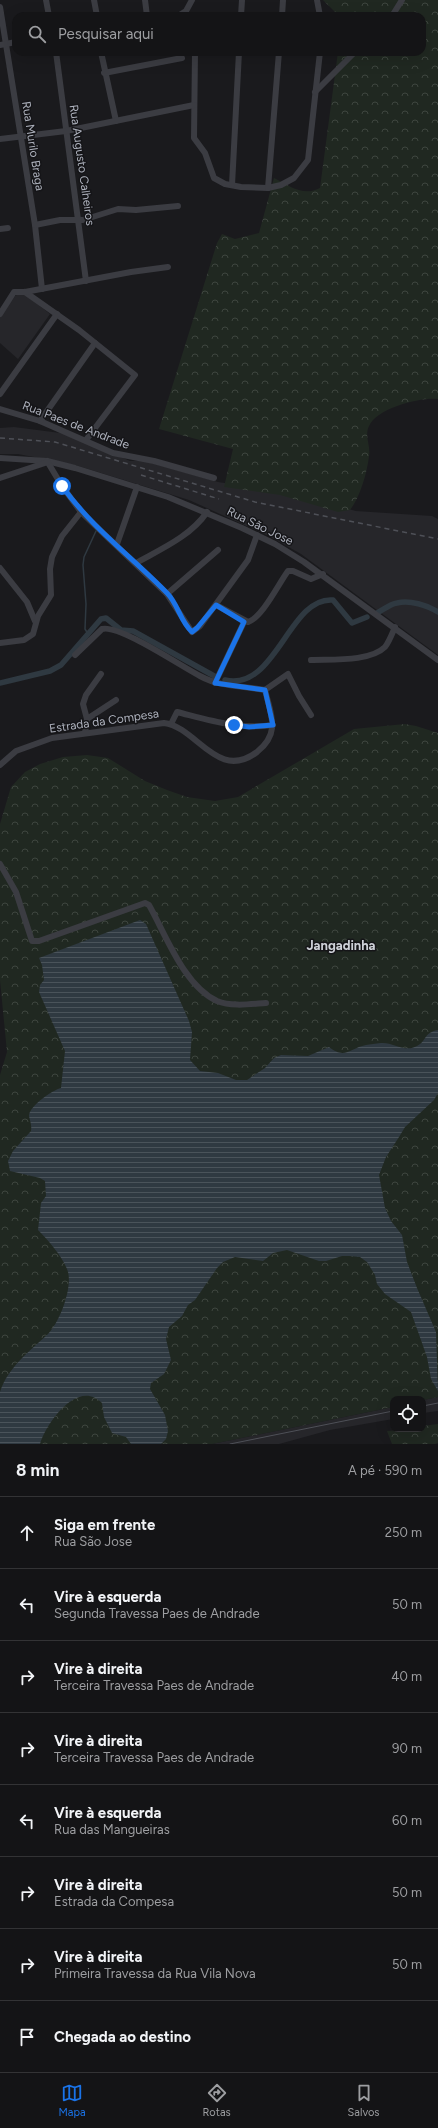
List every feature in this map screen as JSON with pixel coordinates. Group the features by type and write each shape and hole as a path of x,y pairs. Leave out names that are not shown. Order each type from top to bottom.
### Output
{"street":[{"path":"46,0 48,12"},
{"path":"94,0 96,12"},
{"path":"145,0 146,12"},
{"path":"184,12 192,0"},
{"path":"241,12 242,0"},
{"path":"282,12 283,0"},
{"path":"317,0 319,12"},
{"path":"394,12 402,0"},
{"name":"Rua Murilo Braga","path":"0,7 3,45 35,225 42,289"},
{"name":"Rua Augusto Calheiros","path":"57,56 86,281"},
{"path":"102,56 104,73 116,121"},
{"path":"194,56 194,132 197,142 205,153 214,178 218,181 232,185 268,188 289,182 305,167 308,160 312,140 315,92 320,56"},
{"path":"232,185 239,56"},
{"path":"268,188 279,56"},
{"path":"315,92 351,56"},
{"path":"104,73 182,58"},
{"path":"0,139 66,131 194,105"},
{"path":"35,225 60,220 79,221 118,209 136,210 178,206"},
{"path":"0,229 8,228"},
{"path":"0,314 14,292 25,292 168,267"},
{"path":"25,292 57,314 135,375 86,440"},
{"path":"0,394 57,314"},
{"path":"40,421 95,343"},
{"name":"Rua Paes de Andrade","path":"0,409 40,421 122,455 154,461 214,478"},
{"name":"Rua São Jose","path":"0,458 48,462 137,487 207,512 257,535 292,553 323,574 438,660"},
{"path":"0,478 48,462 62,486 81,512 167,594 187,627 193,632 216,605 248,560 257,535"},
{"path":"116,544 137,487"},
{"path":"0,643 24,640 33,634 40,610 51,595 50,569 52,557 62,536 81,512"},
{"path":"136,563 187,533 198,524 207,512"},
{"path":"167,594 218,550"},
{"path":"0,568 27,602 34,614 36,625"},
{"path":"216,605 244,622 252,621 288,571 293,570 311,579 323,574"},
{"path":"215,683 244,622"},
{"path":"311,660 352,658 372,654 385,646 394,627"},
{"path":"75,655 102,629 109,628 150,648 200,677 215,683 265,690 288,674 298,696 311,715"},
{"path":"85,733 87,720 83,704 86,695 101,674"},
{"path":"171,724 177,712 234,725 249,727 273,725 265,690"},
{"path":"87,720 116,700"},
{"name":"Estrada da Compesa","path":"0,765 16,751 26,746 52,738 149,724 171,724 215,756 232,760 246,758 262,748 270,737 273,725"},
{"path":"0,864 16,892 29,936 34,942 145,903 149,905 171,948 194,982 206,994 218,1001 233,1004 266,1003"}],"shaded area":[{"path":"22,292 50,314 18,359 0,343 0,317 15,296"},
{"path":"14,427 68,434 130,461 144,461 218,482 283,492 356,511 432,516 438,519 438,655 301,554 269,536 189,500 75,465 18,454 0,454 0,428"},
{"path":"140,920 146,924 189,1021 192,1032 190,1060 200,1071 218,1073 236,1080 247,1080 265,1068 274,1058 281,1055 308,1056 329,1047 339,1053 344,1053 360,1046 381,1043 404,1048 412,1048 420,1044 427,1035 438,1030 438,1093 434,1100 405,1127 386,1157 379,1175 385,1208 391,1221 402,1235 407,1262 436,1332 438,1391 431,1379 427,1357 411,1312 385,1294 377,1284 375,1275 367,1262 360,1257 349,1256 319,1261 287,1250 273,1253 263,1261 235,1257 223,1262 217,1268 195,1300 188,1305 182,1316 169,1327 166,1339 171,1360 164,1374 151,1383 150,1389 165,1415 168,1431 166,1439 161,1444 131,1444 126,1437 112,1433 104,1417 102,1403 93,1397 83,1396 73,1399 64,1406 49,1425 40,1444 0,1444 0,1392 8,1375 14,1367 53,1328 65,1303 69,1284 69,1276 65,1264 54,1248 38,1230 41,1203 46,1196 45,1181 40,1178 10,1171 8,1161 13,1151 31,1131 29,1116 30,1112 37,1103 47,1095 61,1088 65,1051 39,992 40,985 44,980 42,965 39,958"},
{"path":"438,1397 438,1411 426,1413 426,1399"},
{"path":"390,1408 390,1420 330,1430 279,1444 212,1444"}],"green space":[{"path":"323,0 438,0 438,399 421,400 400,405 381,414 374,420 369,426 367,434 369,456 367,470 360,492 350,510 338,512 280,495 224,487 233,449 159,429 217,243 222,234 235,239 259,233 274,178 302,191 320,188 337,56 426,56 426,12 335,12"},
{"path":"405,724 438,733 438,1397 426,1399 426,1396 390,1396 390,1408 212,1444 0,1444 0,1075 7,1052 0,980 0,824 11,787 25,772 40,764 63,757 87,755 108,758 145,781 167,790 187,797 215,801 238,797 354,729"},
{"path":"438,1424 438,1443 392,1444 387,1431 426,1432 426,1426"}],"waterway":[{"path":"80,506 86,513"},
{"path":"88,634 85,629 86,604 83,565 84,557 96,531"},
{"path":"225,680 242,680 257,672 270,659 305,612 318,603 333,600 352,623 367,617"},
{"path":"377,613 392,605 402,602 429,607 438,612"},
{"path":"0,683 50,671 61,665 101,619 106,618 121,630 133,631 216,677"}],"tram line":[{"path":"426,1405 438,1403"},
{"path":"230,1444 390,1412"}],"railway":[{"path":"0,438 55,442 255,502 438,539"},
{"path":"141,475 219,499"}],"district":[{"name":"Jangadinha","path":"341,945"}],"route":[{"path":"62,486 72,501 88,519 106,534 167,594 173,601 187,627 192,632 195,631 216,605 244,622 215,683 265,690 273,725 260,727 234,725"}]}
